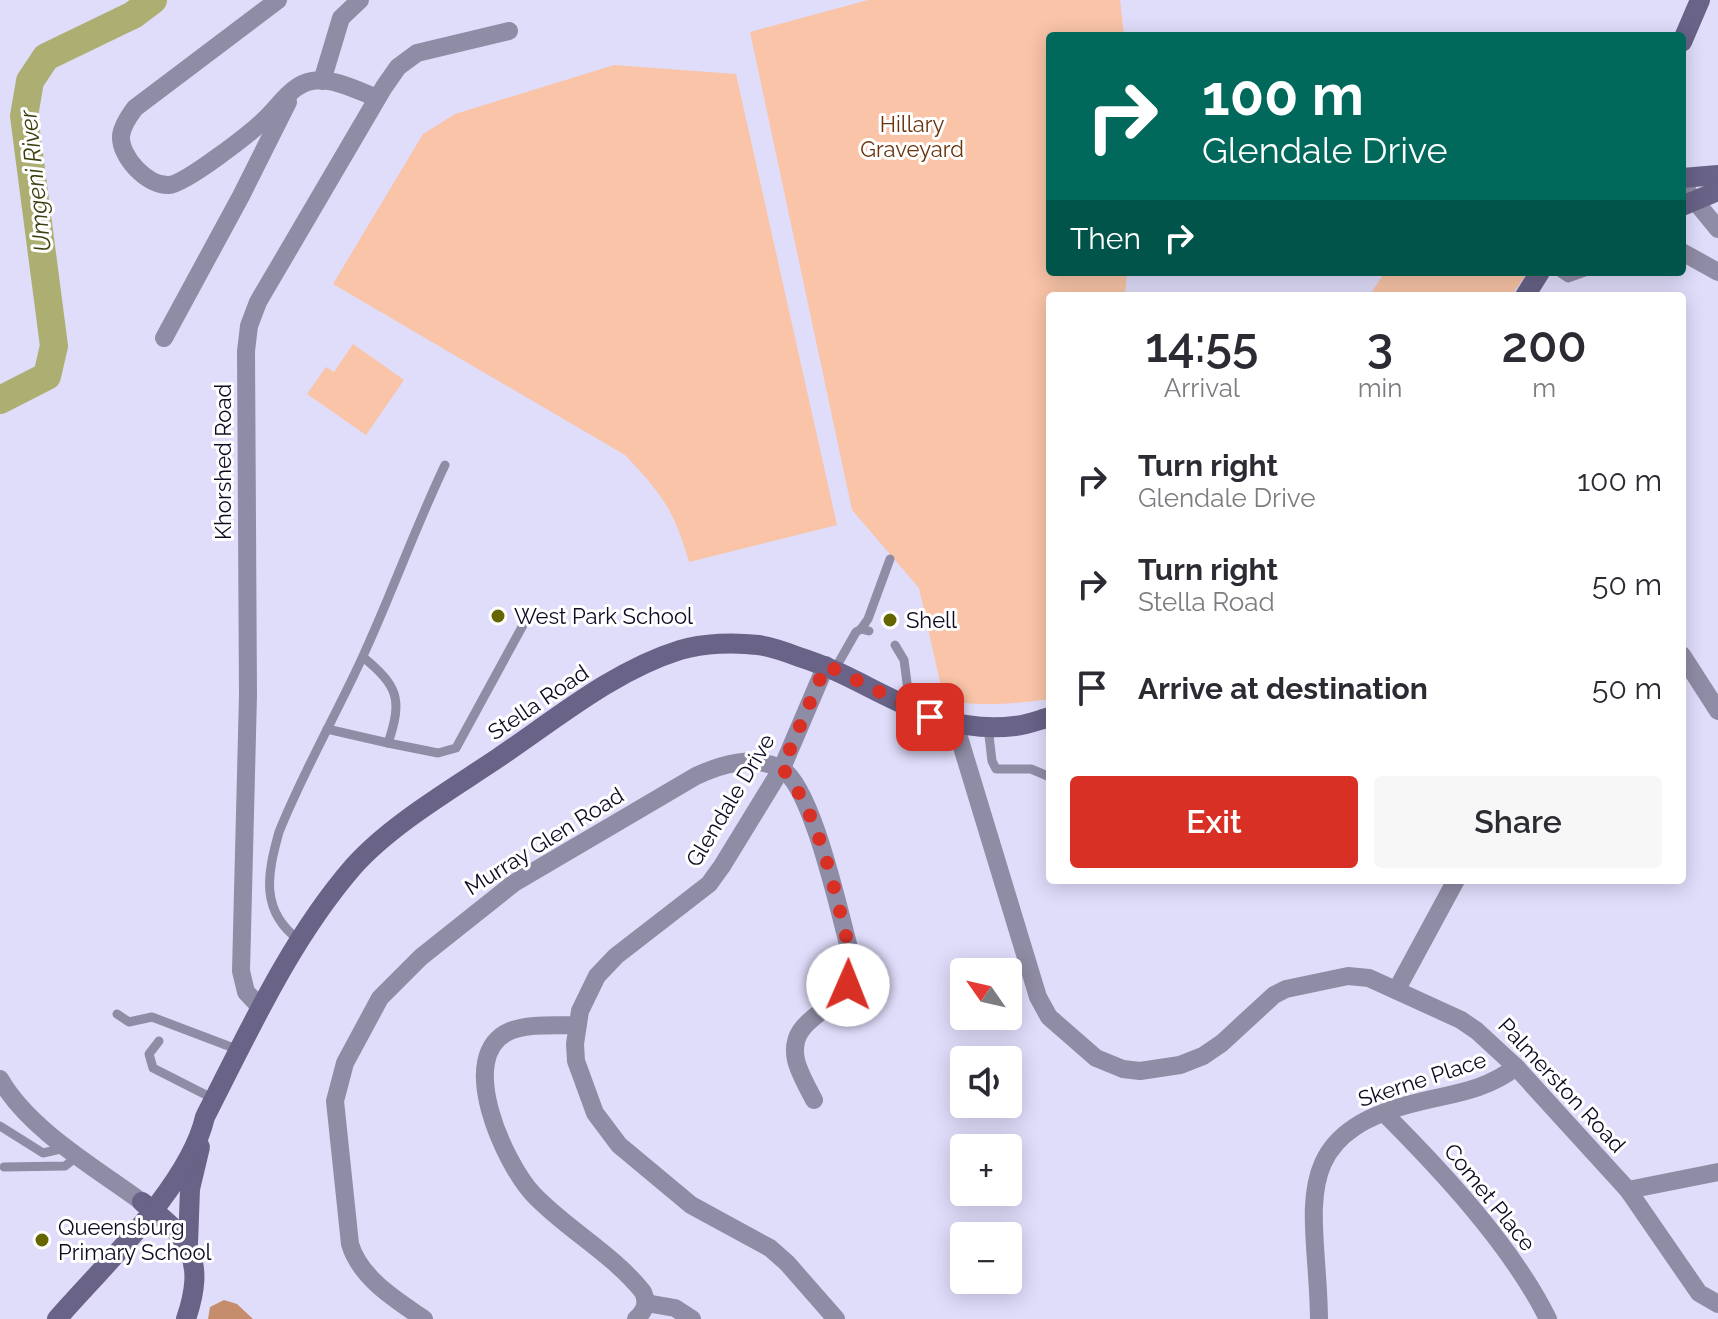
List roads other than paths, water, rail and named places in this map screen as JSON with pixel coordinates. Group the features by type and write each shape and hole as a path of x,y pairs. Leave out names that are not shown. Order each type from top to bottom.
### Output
{"main road":[{"path":"1686,33 1700,0"},
{"path":"1686,178 1718,175"},
{"path":"1686,197 1718,191"},
{"name":"Stella Road","path":"42,1319 178,1175 239,1050 299,940 356,864 434,801 614,679 682,650 719,644 760,645 830,667 910,709 955,724 1015,726 1046,718"},
{"path":"186,1319 194,1274 188,1244 190,1189 207,1116"},
{"path":"148,1206 188,1244"},
{"name":"Stella Road","path":"57,1319 148,1206"}],"street":[{"path":"278,0 135,108 121,133 122,145 144,176 171,185 239,140 292,92 311,81 348,87 377,98"},
{"path":"322,81 341,18 360,0"},
{"name":"Khorshed Road","path":"261,1008 246,992 241,971 248,695 246,351 249,326 258,302 398,67 417,53 509,31"},
{"path":"164,338 241,196 292,92"},
{"path":"1686,197 1718,229"},
{"path":"1686,254 1718,272"},
{"path":"1686,661 1718,711"},
{"name":"Glendale Drive","path":"830,667 782,768 738,843 709,884 616,956 597,976 587,992 577,1025 576,1061 595,1113 612,1137 691,1205 770,1248 836,1319"},
{"name":"Palmerston Road","path":"955,724 1038,997 1049,1017 1096,1058 1123,1069 1140,1071 1180,1065 1212,1051 1274,995 1286,989 1348,976 1369,978 1397,989 1461,1020 1490,1041 1628,1190 1699,1293 1718,1304"},
{"name":"Murray Glen Road","path":"424,1319 368,1275 355,1259 350,1244 335,1101 345,1063 380,998 421,957 503,890 696,776 737,762 782,768"},
{"path":"782,768 800,790 812,815 853,963 852,974 841,996 811,1018 798,1035 796,1060 814,1100"},
{"path":"1397,989 1454,884"},
{"path":"577,1025 524,1027 509,1031 497,1040 485,1068 484,1090 496,1128 514,1168 527,1186 638,1286 641,1311 675,1308 692,1319"},
{"name":"Skerne Place","path":"1319,1319 1313,1198 1316,1179 1327,1154 1337,1141 1358,1125 1384,1113 1486,1086 1516,1067"},
{"path":"0,1079 21,1108 148,1206"},
{"name":"Comet Place","path":"1384,1113 1469,1205 1516,1267 1548,1319"},
{"path":"1628,1190 1718,1172"}],"lane":[{"path":"299,940 282,928 276,918 269,882 271,860 289,807 363,657 445,465"},
{"path":"830,667 852,638 865,630 890,559"},
{"path":"327,729 438,753 456,748 528,616"},
{"path":"895,645 904,660 910,709"},
{"path":"363,657 385,675 395,691 398,708 388,743"},
{"path":"988,727 992,761 996,769 1031,769 1046,775"},
{"path":"117,1014 129,1022 152,1017 239,1050"},
{"path":"159,1041 149,1054 153,1068 207,1116"},
{"path":"0,1126 43,1153 73,1151"},
{"path":"4,1167 65,1166 73,1151"}],"waterway":[{"name":"Umgeni River","path":"0,400 47,376 54,346 24,116 30,81 46,57 133,15 153,0"}],"place":[{"name":"West Park School","path":"498,616"},
{"name":"Shell","path":"890,620"},
{"name":"Queensburg Primary School","path":"42,1240"}],"park label":[{"name":"Hillary Graveyard","path":"912,136"}]}
